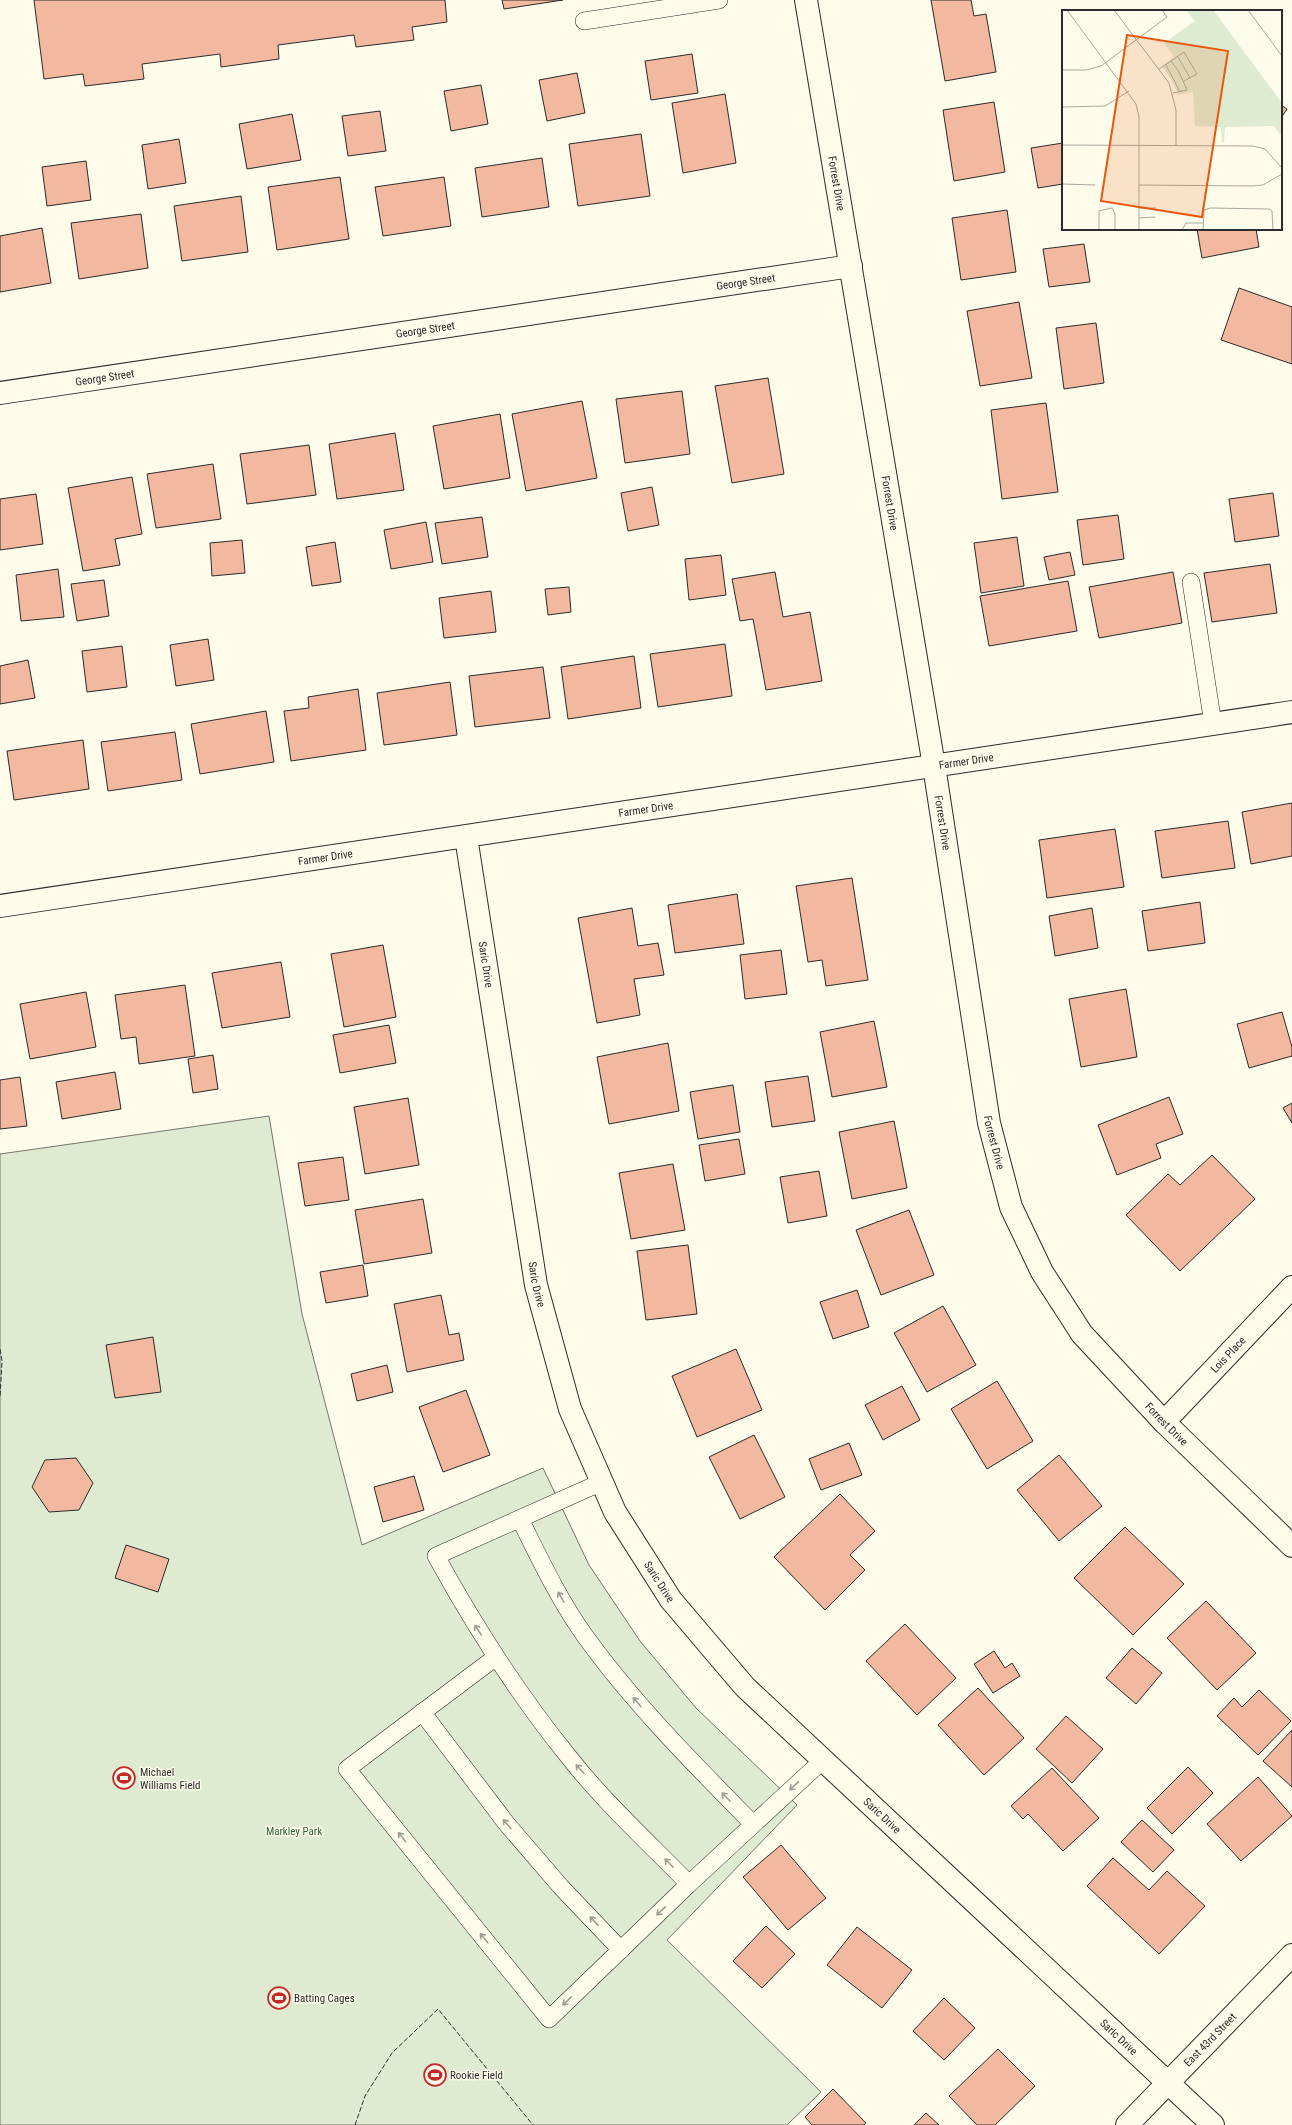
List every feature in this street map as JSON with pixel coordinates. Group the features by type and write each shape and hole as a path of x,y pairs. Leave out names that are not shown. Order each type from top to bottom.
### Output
{"street":[{"name":"Forrest Drive","path":"806,0 934,766 988,1123 1011,1207 1042,1272 1082,1334 1164,1422 1292,1546"},
{"name":"George Street","path":"0,393 851,266"},
{"name":"Farmer Drive","path":"0,906 1292,712"},
{"name":"Saric Drive","path":"466,837 536,1285 570,1410 615,1512 671,1600 745,1687 1169,2082 1213,2125"},
{"name":"Lois Place","path":"1164,1422 1292,1287"},
{"name":"East 43rd Street","path":"1127,2125 1292,1955"}],"lane":[{"path":"584,21 719,0"},
{"path":"1191,582 1213,724"},
{"path":"602,1482 436,1556 469,1616 496,1657 568,1757 612,1805 689,1884"},
{"path":"520,1519 550,1579 584,1635 623,1686 664,1733 753,1824"},
{"path":"496,1657 347,1769 549,2019 689,1884 823,1760"},
{"path":"422,1712 506,1823 561,1887 621,1950"}],"green space":[{"name":"Markley Park","path":"269,1116 302,1314 362,1545 543,1468 589,1565 640,1641 696,1708 797,1805 667,1940 821,2092 787,2125 0,2125 0,1154"}],"building":[{"path":"34,0 445,0 447,22 412,27 414,40 356,47 354,35 278,45 279,59 221,67 220,54 142,64 144,79 85,86 83,74 44,79"},
{"path":"502,0 563,0 504,9"},
{"path":"931,0 971,0 974,16 986,14 996,72 945,81"},
{"path":"692,54 698,93 651,100 645,61"},
{"path":"577,73 585,113 547,121 539,80"},
{"path":"481,85 488,124 451,131 444,91"},
{"path":"725,94 736,163 683,173 672,103"},
{"path":"994,102 1005,172 954,181 943,110"},
{"path":"1282,106 1287,109 1282,116"},
{"path":"380,111 386,151 348,156 342,116"},
{"path":"292,114 301,160 247,169 239,124"},
{"path":"641,134 650,196 578,206 569,144"},
{"path":"179,139 186,183 148,189 142,145"},
{"path":"1062,143 1062,184 1038,188 1031,148"},
{"path":"542,158 549,207 482,217 475,168"},
{"path":"86,161 91,200 47,206 42,167"},
{"path":"340,177 349,239 277,250 268,187"},
{"path":"444,177 451,226 383,236 375,187"},
{"path":"241,196 248,252 182,261 174,206"},
{"path":"1007,210 1016,272 961,280 952,218"},
{"path":"141,214 148,268 79,279 71,223"},
{"path":"42,228 51,283 0,292 0,236"},
{"path":"1197,230 1256,230 1259,247 1202,258"},
{"path":"1084,244 1090,282 1049,287 1043,249"},
{"path":"1239,288 1292,307 1292,364 1221,340"},
{"path":"1019,302 1032,378 980,386 967,311"},
{"path":"1096,323 1104,383 1064,389 1056,328"},
{"path":"768,378 784,474 732,483 715,386"},
{"path":"682,391 690,454 625,463 616,399"},
{"path":"582,401 597,478 526,491 512,414"},
{"path":"1046,403 1058,492 1002,499 991,410"},
{"path":"500,414 510,478 444,489 433,426"},
{"path":"395,433 404,490 337,499 329,444"},
{"path":"309,445 316,495 247,504 240,454"},
{"path":"213,464 221,519 156,528 147,474"},
{"path":"132,477 142,534 115,539 120,565 83,571 68,488"},
{"path":"652,487 659,525 628,531 621,493"},
{"path":"1273,493 1279,536 1235,542 1229,499"},
{"path":"36,494 43,544 0,550 0,499"},
{"path":"1118,515 1124,559 1083,565 1077,520"},
{"path":"482,517 488,557 442,564 435,523"},
{"path":"426,522 433,562 391,569 384,530"},
{"path":"1017,537 1024,586 981,593 974,543"},
{"path":"242,540 245,573 212,576 210,543"},
{"path":"335,542 341,582 312,586 306,547"},
{"path":"1070,552 1075,575 1049,580 1044,557"},
{"path":"721,555 726,595 689,600 685,559"},
{"path":"1270,564 1277,613 1212,622 1204,573"},
{"path":"58,569 64,617 21,621 16,575"},
{"path":"775,572 783,617 810,612 822,681 766,690 753,619 740,621 732,579"},
{"path":"1173,572 1182,623 1099,638 1089,587"},
{"path":"104,580 109,616 77,621 71,584"},
{"path":"1068,581 1077,631 989,646 980,596"},
{"path":"569,587 571,612 548,615 545,589"},
{"path":"491,591 496,632 444,638 439,598"},
{"path":"208,639 214,680 176,686 170,645"},
{"path":"725,644 732,696 658,707 650,654"},
{"path":"122,646 127,687 87,692 82,651"},
{"path":"634,656 641,708 568,719 561,667"},
{"path":"28,660 35,698 0,704 0,666"},
{"path":"543,667 550,718 475,727 469,676"},
{"path":"450,682 457,735 384,745 377,693"},
{"path":"358,689 366,750 291,761 284,711 309,708 308,697"},
{"path":"266,711 274,762 200,774 191,724"},
{"path":"175,732 182,780 108,791 101,742"},
{"path":"83,740 89,789 14,800 7,751"},
{"path":"1292,803 1292,856 1251,864 1242,812"},
{"path":"1228,821 1235,868 1162,878 1155,831"},
{"path":"1115,829 1124,887 1047,898 1039,840"},
{"path":"852,878 868,980 826,986 822,960 808,962 796,886"},
{"path":"737,894 744,944 675,953 668,905"},
{"path":"1200,902 1205,943 1148,951 1142,911"},
{"path":"632,908 638,946 658,943 664,975 634,979 640,1015 597,1023 578,918"},
{"path":"1092,908 1098,948 1055,956 1049,916"},
{"path":"383,945 396,1017 344,1027 331,954"},
{"path":"781,950 787,994 745,999 740,955"},
{"path":"281,962 290,1017 222,1028 212,973"},
{"path":"185,985 195,1056 139,1064 136,1037 121,1039 115,995"},
{"path":"1126,989 1137,1057 1081,1067 1069,999"},
{"path":"86,992 96,1047 30,1059 20,1004"},
{"path":"1282,1012 1292,1047 1292,1056 1249,1068 1237,1024"},
{"path":"874,1021 887,1087 832,1097 820,1032"},
{"path":"389,1025 396,1063 340,1073 333,1035"},
{"path":"668,1043 679,1111 609,1124 597,1057"},
{"path":"213,1055 218,1089 193,1093 188,1059"},
{"path":"115,1072 121,1109 62,1119 56,1082"},
{"path":"808,1076 815,1121 772,1127 765,1082"},
{"path":"20,1077 27,1126 0,1129 0,1080"},
{"path":"733,1085 740,1132 698,1139 690,1092"},
{"path":"1169,1097 1183,1134 1156,1144 1161,1158 1117,1175 1098,1125"},
{"path":"408,1098 419,1165 365,1174 354,1107"},
{"path":"1292,1103 1292,1123 1283,1108"},
{"path":"894,1121 907,1188 852,1199 839,1132"},
{"path":"739,1139 745,1174 705,1181 699,1145"},
{"path":"1212,1155 1255,1199 1180,1271 1126,1215 1168,1174 1180,1185"},
{"path":"343,1157 349,1200 305,1206 298,1163"},
{"path":"673,1164 685,1230 631,1239 619,1173"},
{"path":"819,1171 827,1216 788,1223 780,1177"},
{"path":"423,1199 432,1253 364,1264 355,1210"},
{"path":"909,1210 934,1275 881,1295 856,1230"},
{"path":"688,1245 697,1314 646,1320 637,1251"},
{"path":"363,1265 368,1296 326,1303 320,1272"},
{"path":"857,1290 869,1327 833,1339 820,1302"},
{"path":"441,1295 449,1335 459,1333 464,1360 407,1372 394,1304"},
{"path":"943,1306 976,1365 927,1392 894,1333"},
{"path":"153,1337 161,1392 115,1398 106,1345"},
{"path":"736,1349 762,1410 697,1437 672,1376"},
{"path":"387,1365 393,1392 357,1401 351,1374"},
{"path":"997,1381 1033,1441 987,1469 951,1409"},
{"path":"902,1386 920,1420 883,1440 865,1405"},
{"path":"466,1390 490,1455 443,1472 419,1407"},
{"path":"754,1435 785,1497 740,1519 709,1457"},
{"path":"849,1443 862,1475 821,1490 809,1459"},
{"path":"1059,1455 1102,1506 1059,1541 1017,1490"},
{"path":"76,1458 93,1483 79,1510 49,1512 32,1487 45,1460"},
{"path":"414,1476 424,1510 383,1522 374,1487"},
{"path":"840,1494 875,1531 850,1555 865,1570 825,1610 774,1557"},
{"path":"1125,1527 1184,1584 1133,1635 1074,1578"},
{"path":"126,1545 169,1559 158,1592 115,1578"},
{"path":"1206,1601 1256,1653 1217,1690 1167,1638"},
{"path":"905,1624 956,1678 917,1715 866,1661"},
{"path":"1132,1648 1162,1673 1136,1704 1106,1678"},
{"path":"994,1651 1005,1668 1012,1663 1020,1676 993,1693 974,1664"},
{"path":"978,1688 1024,1738 984,1775 938,1725"},
{"path":"1259,1690 1291,1721 1258,1755 1217,1716 1234,1698 1242,1707"},
{"path":"1066,1716 1103,1749 1072,1783 1036,1749"},
{"path":"1292,1730 1292,1787 1263,1761"},
{"path":"1188,1767 1213,1793 1172,1834 1147,1808"},
{"path":"1052,1768 1099,1818 1063,1851 1028,1814 1023,1819 1011,1806"},
{"path":"1258,1777 1292,1816 1241,1861 1207,1824"},
{"path":"1142,1820 1174,1850 1153,1872 1121,1842"},
{"path":"781,1845 826,1898 788,1930 743,1877"},
{"path":"1113,1858 1149,1890 1167,1871 1205,1906 1159,1954 1087,1886"},
{"path":"766,1926 795,1954 762,1988 733,1961"},
{"path":"857,1927 912,1970 882,2008 827,1965"},
{"path":"944,1998 975,2028 944,2060 913,2031"},
{"path":"998,2049 1035,2086 995,2125 977,2125 949,2096"},
{"path":"833,2089 866,2123 864,2125 812,2125 805,2117"},
{"path":"926,2113 939,2125 914,2125"}],"fence":[{"path":"0,1349 2,1361 0,1398"},
{"path":"355,2125 365,2096 392,2053 438,2009 533,2125"}],"place":[{"name":"Michael Williams Field","path":"124,1778"},
{"name":"Batting Cages","path":"279,1998"},
{"name":"Rookie Field","path":"435,2075"}]}
